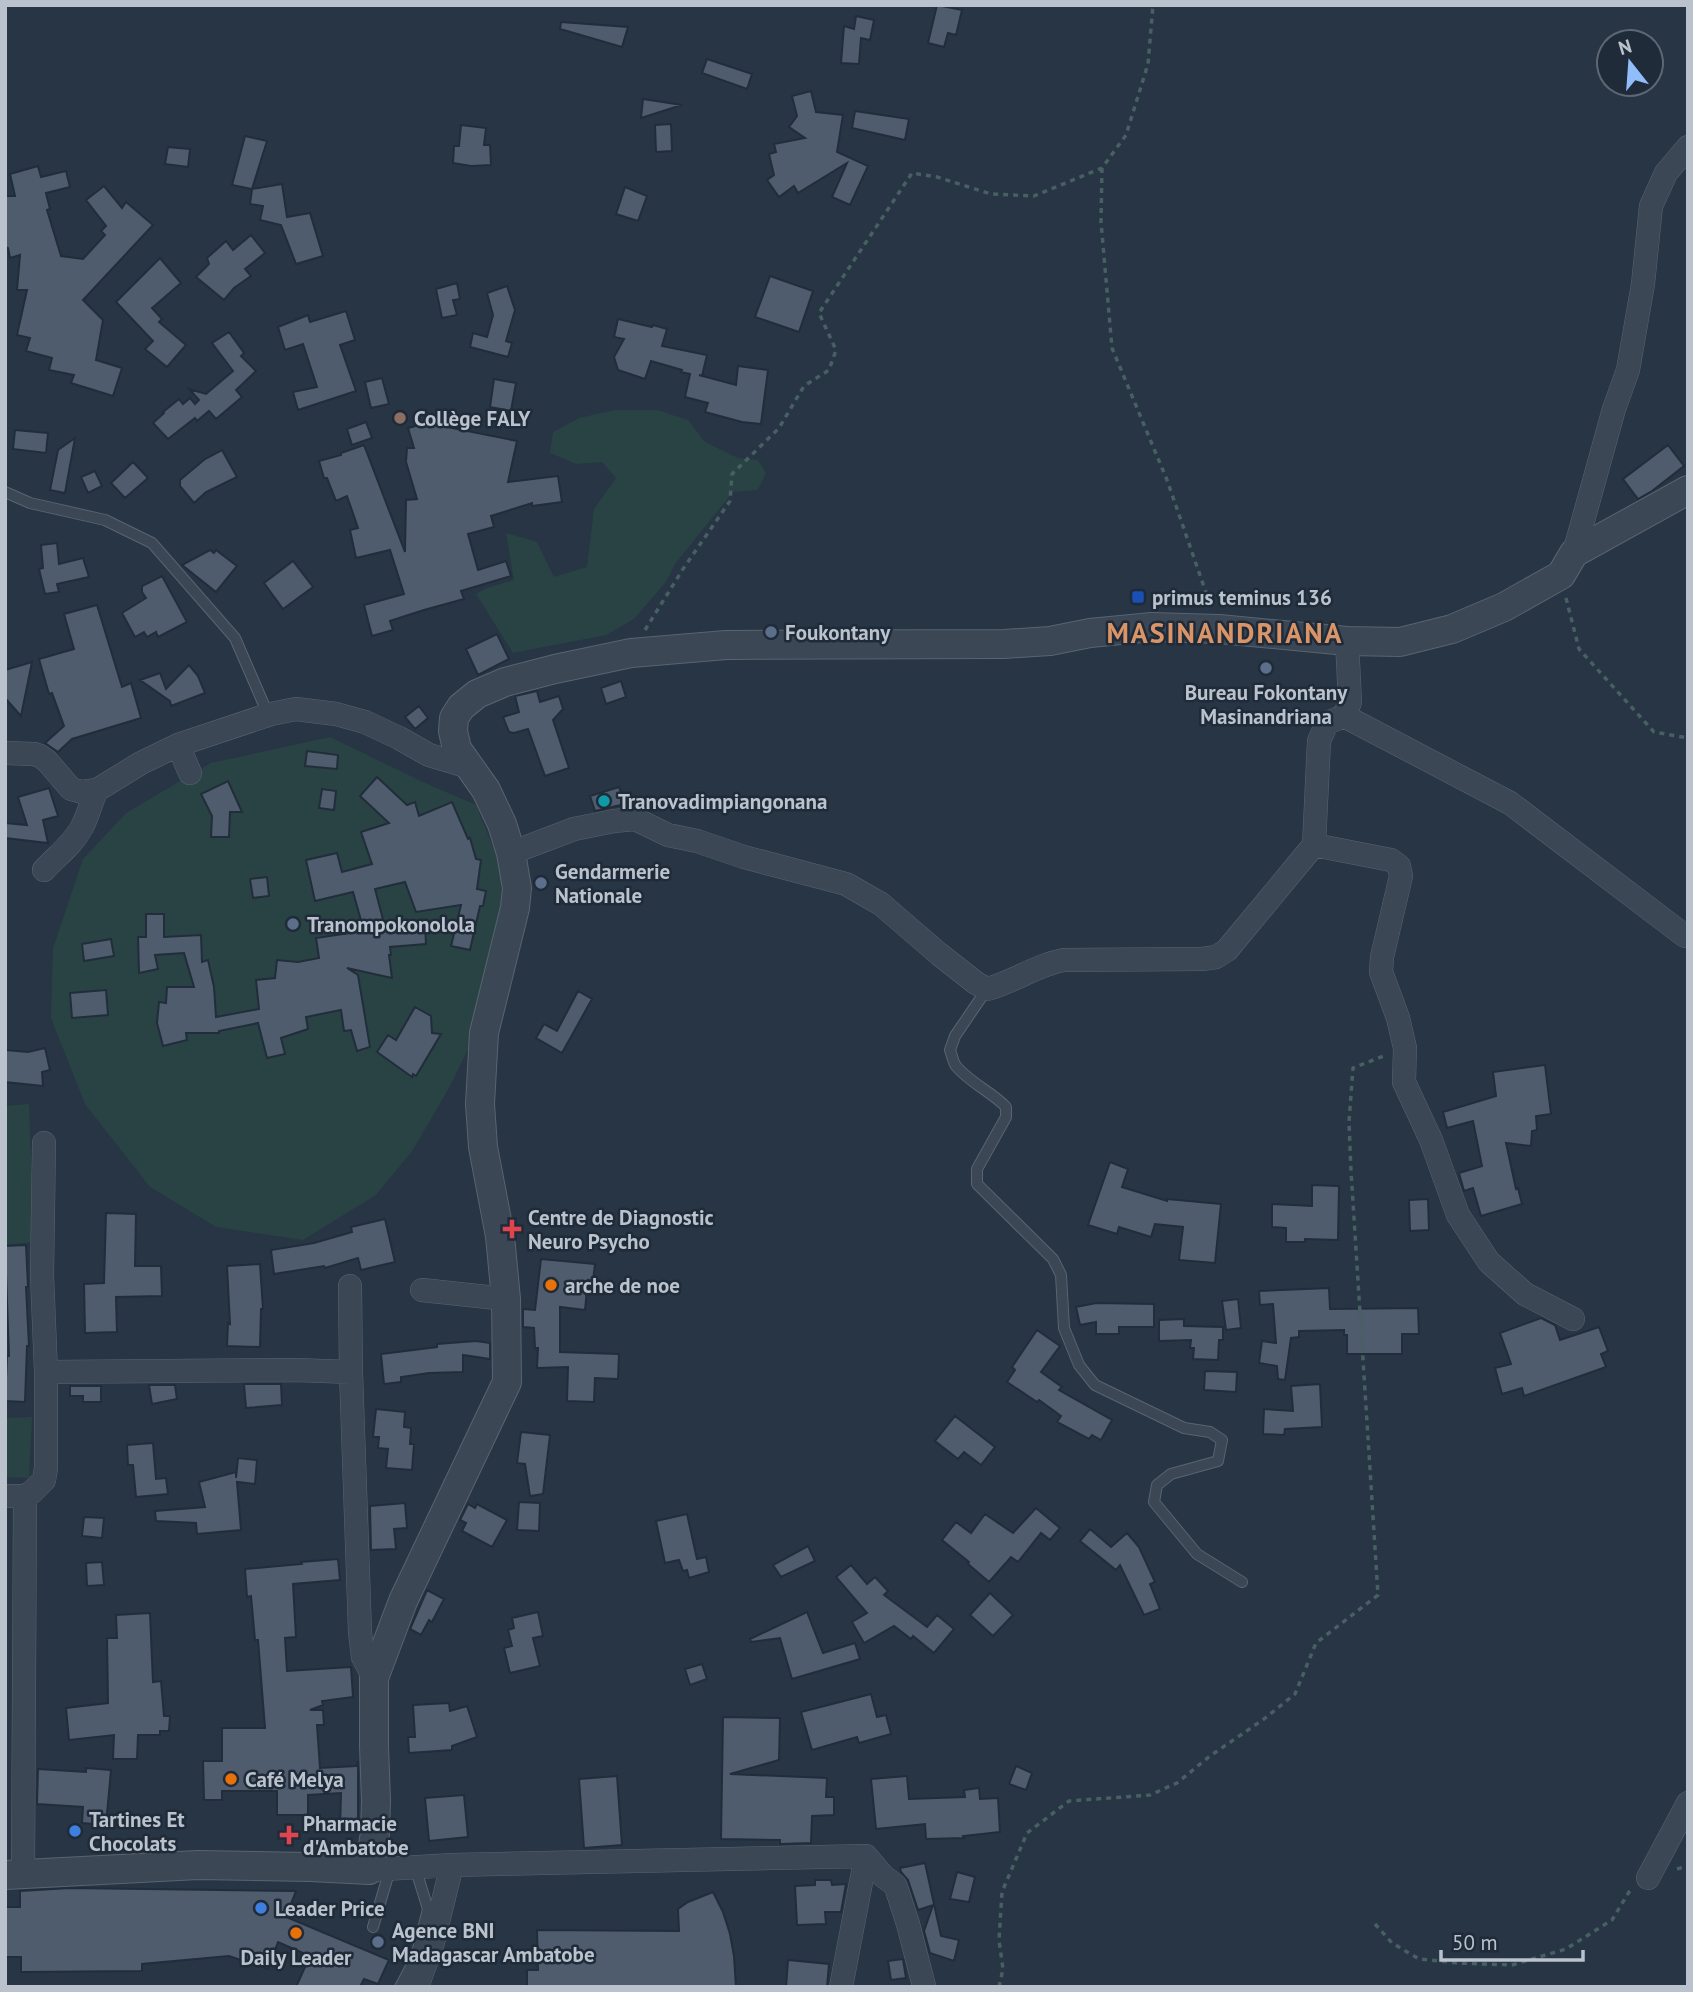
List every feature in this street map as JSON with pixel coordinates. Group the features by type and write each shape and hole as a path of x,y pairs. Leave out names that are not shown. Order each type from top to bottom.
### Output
{"street":[{"path":"1568,564 1628,370 1643,284 1651,206 1666,173 1688,147"},
{"path":"379,1869 375,1833 374,1678 403,1601 507,1382 506,1299 500,1237 483,1147 480,1104 484,1033 515,908 517,888 510,853 495,807 457,749 453,731 454,718 461,707 477,694 505,682 555,668 631,653 680,648 726,645 1004,644 1050,641 1100,632 1152,627 1219,629 1347,641 1400,642 1452,629 1504,607 1688,490"},
{"path":"510,853 574,829 635,819 668,835 846,884 881,904 939,954 987,989 1049,962 1063,960 1202,960 1216,957 1227,950 1314,845 1319,741 1328,723 1344,716 1350,702 1347,641"},
{"path":"5,754 40,756 71,789 82,792 97,790 141,763 178,745 271,714 296,709 336,714 365,722 429,755 469,768"},
{"path":"1344,716 1510,803 1685,936"},
{"path":"178,745 190,773"},
{"path":"44,870 73,841 83,826 97,790"},
{"path":"1314,845 1391,860 1399,866 1401,876 1381,972 1398,1018 1405,1048 1404,1082 1432,1140 1458,1215 1489,1262 1525,1294 1573,1319"},
{"path":"44,1143 44,1480 15,1496 14,1875 198,1865 379,1869 866,1856 897,1889 924,1986"},
{"path":"350,1286 360,1632 363,1657 374,1678"},
{"path":"422,1290 506,1299"},
{"path":"46,1372 351,1372"},
{"path":"1648,1878 1688,1804"},
{"path":"841,1987 866,1856"},
{"path":"417,1987 432,1946 452,1865"}],"lane":[{"path":"5,492 30,503 105,520 152,543 235,638 264,705 271,714"},
{"path":"987,989 955,1036 950,1050 955,1065 1006,1107 1006,1117 976,1170 977,1184 1054,1259 1061,1275 1065,1328 1079,1365 1095,1385 1184,1428 1210,1432 1222,1440 1218,1461 1171,1474 1157,1485 1154,1502 1197,1555 1242,1582"},
{"path":"400,1987 416,1957 428,1909 415,1867"},
{"path":"373,1927 379,1869"}],"path":[{"path":"631,653 683,569 730,501 732,474 779,428 804,386 829,370 836,350 819,313 912,173 937,177 991,194 1034,195 1102,168 1126,135 1141,88 1148,64 1153,5"},
{"path":"1102,168 1101,222 1112,348 1167,480 1219,629"},
{"path":"1568,564 1579,649 1654,732 1688,738"},
{"path":"999,1987 1003,1969 999,1940 1002,1892 1027,1833 1069,1801 1150,1795 1177,1783 1295,1694 1315,1643 1378,1595 1349,1122 1353,1068 1405,1048"},
{"path":"1375,1924 1392,1943 1419,1959 1512,1965 1566,1949 1612,1920 1629,1892 1648,1878 1688,1866"}],"green space":[{"path":"615,410 657,410 688,420 705,442 738,458 758,460 766,473 758,490 733,492 675,564 666,582 634,619 606,635 513,653 476,594 486,588 514,580 506,533 537,542 554,577 587,567 594,509 616,478 602,462 576,464 550,453 553,432 579,418"},
{"path":"330,737 476,805 500,864 504,936 483,1019 450,1086 413,1150 376,1195 303,1240 216,1227 150,1187 85,1104 51,1018 53,948 83,859 126,813 211,763"},
{"path":"29,1104 32,1242 5,1245 5,1106"},
{"path":"32,1417 29,1478 5,1477 5,1418"}],"building":[{"path":"937,5 962,10 956,35 948,33 944,47 928,43"},
{"path":"856,16 874,20 870,40 861,38 859,64 841,63 844,26 854,29"},
{"path":"561,22 628,27 622,47 560,29"},
{"path":"707,59 752,74 747,89 702,73"},
{"path":"811,91 816,112 843,115 837,152 868,166 850,205 832,197 847,163 798,193 794,186 779,197 767,180 774,175 769,154 776,152 774,144 805,138 789,127 797,116 792,96"},
{"path":"643,99 682,105 641,118"},
{"path":"855,111 909,119 905,140 852,128"},
{"path":"671,124 672,151 656,152 655,125"},
{"path":"461,125 486,128 484,145 490,145 491,165 453,163 454,146 459,146"},
{"path":"245,136 267,141 252,189 232,185"},
{"path":"168,147 190,149 188,167 165,164"},
{"path":"38,166 41,177 66,171 70,187 46,193 50,209 47,210 61,256 83,259 105,235 101,231 106,226 86,200 104,186 122,208 126,202 153,225 83,300 103,320 96,360 122,368 113,396 71,383 74,375 49,370 52,358 26,351 30,338 17,335 27,290 17,290 20,255 10,258 8,248 5,247 6,196 15,196 10,174"},
{"path":"282,184 287,217 310,213 323,256 296,264 281,225 260,220 263,206 250,204 252,189"},
{"path":"625,187 647,196 638,221 616,214"},
{"path":"251,235 265,253 245,269 251,276 234,288 224,300 196,277 209,264 207,258 226,241 233,250"},
{"path":"160,258 181,283 152,308 162,319 159,322 186,345 167,367 145,349 153,341 116,302"},
{"path":"770,276 813,291 799,332 755,317"},
{"path":"457,283 460,299 453,300 457,315 442,318 436,289"},
{"path":"507,286 515,310 506,341 512,343 508,357 470,347 473,333 487,337 493,315 487,293"},
{"path":"346,311 355,340 340,345 356,391 298,410 293,392 317,387 303,344 285,350 278,327 308,315 310,322"},
{"path":"618,319 667,329 662,346 707,355 702,376 736,385 738,366 768,370 761,424 705,412 708,403 685,397 690,374 681,372 682,370 651,361 645,379 618,370 614,357 624,339 614,337"},
{"path":"229,332 244,353 241,356 256,371 236,390 242,397 216,419 209,411 197,421 195,418 168,439 153,423 163,412 179,399 183,404 190,398 195,404 199,400 189,389 206,394 233,371 212,343"},
{"path":"382,378 389,404 371,408 365,382"},
{"path":"494,379 516,383 511,411 490,407"},
{"path":"366,422 372,438 352,445 347,429"},
{"path":"427,423 517,441 508,482 558,476 562,502 532,506 532,503 491,516 494,527 468,534 478,570 506,561 511,576 461,591 464,599 390,621 393,630 372,636 364,605 404,594 390,550 356,558 350,530 358,528 347,496 336,501 319,461 364,445 405,552 406,500 417,499 406,462 407,448 414,448 408,428"},
{"path":"15,430 48,433 46,453 13,449"},
{"path":"75,438 65,493 50,490 58,450"},
{"path":"1668,445 1684,466 1638,499 1623,479"},
{"path":"222,450 237,477 206,492 194,503 180,486 180,480 205,459"},
{"path":"133,462 148,478 125,498 111,483"},
{"path":"95,471 102,486 88,493 81,477"},
{"path":"57,543 59,564 83,558 89,577 57,584 59,592 45,594 39,569 43,568 41,545"},
{"path":"210,550 214,553 216,550 237,566 216,592 182,565"},
{"path":"293,561 313,587 283,609 264,583"},
{"path":"162,576 187,622 158,637 156,632 147,637 144,632 135,637 122,613 146,598 142,586"},
{"path":"97,605 122,687 131,683 141,718 72,739 58,752 45,743 64,726 52,693 49,694 39,659 74,649 64,614"},
{"path":"497,634 509,659 478,675 466,649"},
{"path":"32,662 21,716 5,698 5,670"},
{"path":"189,665 198,676 205,693 171,706 170,701 140,680 160,673 166,689"},
{"path":"621,681 626,697 606,704 601,688"},
{"path":"537,691 540,702 559,696 563,709 553,720 569,768 545,776 528,729 509,732 503,717 519,712 515,696"},
{"path":"419,706 428,718 415,729 405,717"},
{"path":"307,751 338,755 337,769 305,766"},
{"path":"377,777 407,805 415,802 419,816 452,802 468,839 470,838 476,859 481,860 477,889 486,891 470,950 451,946 461,905 416,912 405,882 375,889 385,927 425,925 426,944 390,947 392,978 347,968 358,975 370,1047 357,1051 351,1030 344,1031 341,1010 306,1017 308,1029 281,1038 285,1054 267,1058 258,1023 219,1033 186,1033 187,1040 163,1046 157,1023 159,1002 166,1003 167,987 194,987 184,953 155,955 158,969 139,973 138,937 146,937 146,914 164,914 164,937 201,935 202,962 208,960 214,987 216,1017 259,1009 256,980 275,978 277,960 298,962 319,958 316,938 364,931 353,892 315,901 306,860 337,853 342,872 372,864 361,832 389,823 360,796"},
{"path":"228,781 242,812 230,812 229,837 211,837 212,816 201,794"},
{"name":"Tranovadimpiangonana","path":"619,787 625,804 595,811 590,796"},
{"path":"49,788 58,816 43,820 48,843 5,838 5,823 27,825 18,797"},
{"path":"322,789 336,791 334,810 319,808"},
{"path":"267,877 269,896 253,898 250,879"},
{"path":"111,939 114,956 84,961 82,944"},
{"path":"106,990 108,1015 72,1018 70,993"},
{"path":"578,991 592,999 562,1053 536,1038 544,1024 557,1031"},
{"path":"415,1007 431,1016 432,1033 441,1034 416,1076 413,1074 412,1077 377,1052 388,1035 396,1040"},
{"path":"45,1048 50,1070 42,1072 43,1086 5,1082 5,1050 28,1052"},
{"path":"1545,1065 1551,1114 1536,1116 1537,1130 1532,1131 1531,1146 1506,1143 1522,1204 1481,1216 1473,1188 1464,1191 1459,1173 1482,1166 1473,1121 1447,1128 1443,1112 1496,1096 1493,1072"},
{"path":"1110,1162 1128,1169 1122,1187 1167,1201 1221,1204 1215,1263 1179,1260 1183,1227 1155,1224 1151,1237 1119,1227 1117,1234 1088,1225"},
{"path":"1312,1185 1339,1186 1338,1240 1305,1239 1305,1242 1286,1242 1286,1228 1272,1227 1272,1204 1312,1206"},
{"path":"1428,1199 1429,1230 1410,1231 1409,1200"},
{"path":"106,1213 136,1214 135,1266 161,1266 162,1296 116,1297 117,1332 85,1333 84,1284 104,1283"},
{"path":"385,1219 395,1262 361,1270 358,1258 325,1268 324,1266 274,1274 271,1250 314,1243 352,1232 351,1227"},
{"path":"26,1245 29,1346 25,1402 5,1401 9,1356 5,1246"},
{"path":"541,1259 595,1264 593,1281 588,1280 585,1310 560,1307 560,1352 619,1354 618,1379 595,1378 594,1402 567,1401 568,1367 537,1368 538,1348 535,1348 534,1328 523,1327 523,1309 535,1310"},
{"path":"260,1264 263,1309 260,1347 227,1346 228,1323 230,1324 227,1266"},
{"path":"1329,1288 1330,1309 1418,1308 1419,1334 1402,1334 1402,1354 1347,1354 1347,1335 1344,1335 1344,1330 1299,1331 1299,1337 1291,1338 1285,1380 1278,1379 1277,1366 1259,1363 1262,1341 1276,1343 1273,1304 1260,1305 1259,1291"},
{"path":"1238,1299 1241,1328 1226,1330 1222,1301"},
{"path":"1096,1303 1154,1304 1154,1327 1119,1327 1119,1334 1096,1334 1096,1322 1080,1325 1076,1307"},
{"path":"1541,1318 1555,1325 1560,1340 1599,1327 1608,1351 1601,1354 1606,1367 1524,1396 1522,1388 1502,1394 1495,1368 1511,1364 1500,1333"},
{"path":"1184,1319 1184,1326 1223,1327 1218,1360 1193,1359 1194,1348 1190,1348 1191,1340 1159,1341 1159,1320"},
{"path":"1037,1330 1060,1346 1041,1372 1062,1387 1059,1390 1112,1420 1101,1440 1092,1435 1089,1439 1057,1422 1061,1416 1007,1382 1015,1370 1012,1367"},
{"path":"476,1341 490,1343 490,1359 463,1355 463,1372 401,1377 401,1382 384,1384 381,1354 437,1347 437,1344"},
{"path":"1205,1371 1237,1372 1236,1392 1204,1390"},
{"path":"244,1384 281,1384 282,1405 246,1408"},
{"path":"1320,1384 1322,1427 1285,1429 1284,1435 1263,1434 1264,1409 1293,1411 1291,1386"},
{"path":"149,1385 175,1385 177,1399 152,1404"},
{"path":"70,1386 101,1386 101,1402 83,1402 83,1396 70,1396"},
{"path":"376,1409 405,1412 404,1427 411,1428 410,1444 414,1444 412,1470 386,1468 388,1449 378,1448 379,1437 373,1437"},
{"path":"955,1416 995,1447 981,1465 964,1452 958,1459 935,1441"},
{"path":"521,1432 550,1435 543,1494 530,1496 525,1464 517,1463"},
{"path":"153,1443 156,1479 166,1478 168,1494 136,1497 133,1465 128,1465 127,1445"},
{"path":"238,1458 257,1460 255,1484 237,1482 241,1530 197,1534 196,1523 156,1521 155,1511 205,1507 199,1482 236,1472 236,1478"},
{"path":"519,1502 540,1503 539,1531 517,1530"},
{"path":"405,1503 407,1528 394,1529 396,1549 371,1550 370,1506"},
{"path":"468,1504 475,1508 477,1504 507,1520 492,1547 462,1531 466,1523 460,1520"},
{"path":"1036,1508 1060,1528 1050,1540 1041,1533 1018,1562 1011,1557 989,1582 942,1540 956,1522 971,1533 985,1514 1013,1533"},
{"path":"687,1514 697,1559 706,1557 709,1572 689,1578 687,1570 683,1571 679,1560 665,1563 656,1521"},
{"path":"84,1517 104,1518 102,1538 82,1536"},
{"path":"1090,1529 1111,1547 1127,1533 1139,1547 1155,1582 1150,1584 1160,1609 1144,1615 1120,1565 1116,1570 1080,1541"},
{"path":"808,1546 815,1561 781,1577 773,1565"},
{"path":"338,1559 340,1580 293,1584 296,1637 285,1638 287,1671 351,1667 353,1697 322,1701 323,1705 310,1710 323,1710 324,1725 317,1725 320,1768 356,1766 358,1761 358,1831 340,1831 341,1793 308,1795 308,1815 277,1815 277,1791 222,1791 222,1800 204,1800 203,1761 222,1761 222,1728 265,1728 258,1640 255,1640 251,1596 247,1597 245,1569"},
{"path":"102,1562 104,1585 87,1586 86,1563"},
{"path":"851,1565 867,1584 875,1577 888,1591 884,1595 927,1627 937,1615 954,1629 934,1653 913,1636 911,1639 894,1626 864,1643 852,1622 867,1613 836,1577"},
{"path":"427,1590 444,1599 432,1622 429,1620 421,1635 410,1629"},
{"path":"990,1593 1013,1615 993,1636 970,1615"},
{"path":"538,1612 543,1636 533,1638 540,1666 510,1673 504,1648 512,1646 508,1630 514,1628 512,1618"},
{"path":"807,1612 823,1653 855,1643 860,1659 792,1679 780,1638 751,1642 750,1639"},
{"path":"150,1613 153,1682 161,1681 164,1716 170,1716 169,1731 160,1731 160,1735 138,1735 137,1759 113,1759 114,1735 69,1740 66,1708 108,1703 107,1638 117,1638 116,1615"},
{"path":"702,1664 707,1679 690,1685 685,1669"},
{"path":"871,1694 877,1717 886,1715 891,1734 859,1743 857,1737 812,1750 801,1712"},
{"path":"449,1703 450,1711 467,1706 477,1737 452,1746 452,1750 409,1753 408,1737 415,1737 413,1705"},
{"path":"723,1717 780,1718 779,1760 730,1774 827,1778 826,1797 834,1797 834,1815 812,1816 811,1843 780,1844 780,1840 721,1839"},
{"path":"1016,1766 1032,1773 1026,1790 1009,1784"},
{"path":"86,1768 111,1770 106,1825 82,1823 83,1807 37,1804 38,1769 86,1772"},
{"path":"617,1776 622,1845 584,1848 579,1779"},
{"path":"907,1776 909,1799 965,1797 964,1790 979,1788 980,1799 998,1798 1000,1832 963,1836 964,1838 926,1839 925,1824 876,1829 871,1779"},
{"path":"464,1795 468,1837 429,1841 425,1798"},
{"path":"925,1863 941,1936 959,1940 954,1961 930,1953 924,1931 933,1905 918,1910 908,1880 901,1872 900,1868"},
{"path":"957,1872 975,1877 969,1902 950,1899"},
{"path":"815,1880 831,1880 832,1885 846,1884 841,1912 825,1912 826,1924 797,1925 795,1886 815,1885"},
{"path":"70,1888 296,1891 286,1917 389,1960 378,1984 364,1979 360,1987 296,1987 310,1956 278,1942 268,1969 229,1956 142,1964 142,1971 21,1972 21,1957 5,1957 5,1907 20,1907 20,1891"},
{"path":"713,1892 730,1934 736,1987 527,1987 527,1970 538,1970 537,1930 679,1931 678,1909"},
{"path":"903,1959 906,1978 891,1980 888,1961"},
{"path":"788,1960 829,1964 827,1987 786,1987"}],"place":[{"name":"Collège FALY","path":"400,418"},
{"name":"primus teminus 136","path":"1138,597"},
{"name":"Foukontany","path":"771,632"},
{"name":"Bureau Fokontany Masinandriana","path":"1266,668"},
{"name":"Tranovadimpiangonana","path":"604,801"},
{"name":"Gendarmerie Nationale","path":"541,883"},
{"name":"Tranompokonolola","path":"293,924"},
{"name":"Centre de Diagnostic Neuro Psycho","path":"512,1229"},
{"name":"arche de noe","path":"551,1285"},
{"name":"Café Melya","path":"231,1779"},
{"name":"Tartines Et Chocolats","path":"75,1831"},
{"name":"Pharmacie d'Ambatobe","path":"289,1835"},
{"name":"Leader Price","path":"261,1908"},
{"name":"Daily Leader","path":"296,1933"},
{"name":"Agence BNI Madagascar Ambatobe","path":"378,1942"}],"district":[{"name":"MASINANDRIANA","path":"1225,632"}]}
